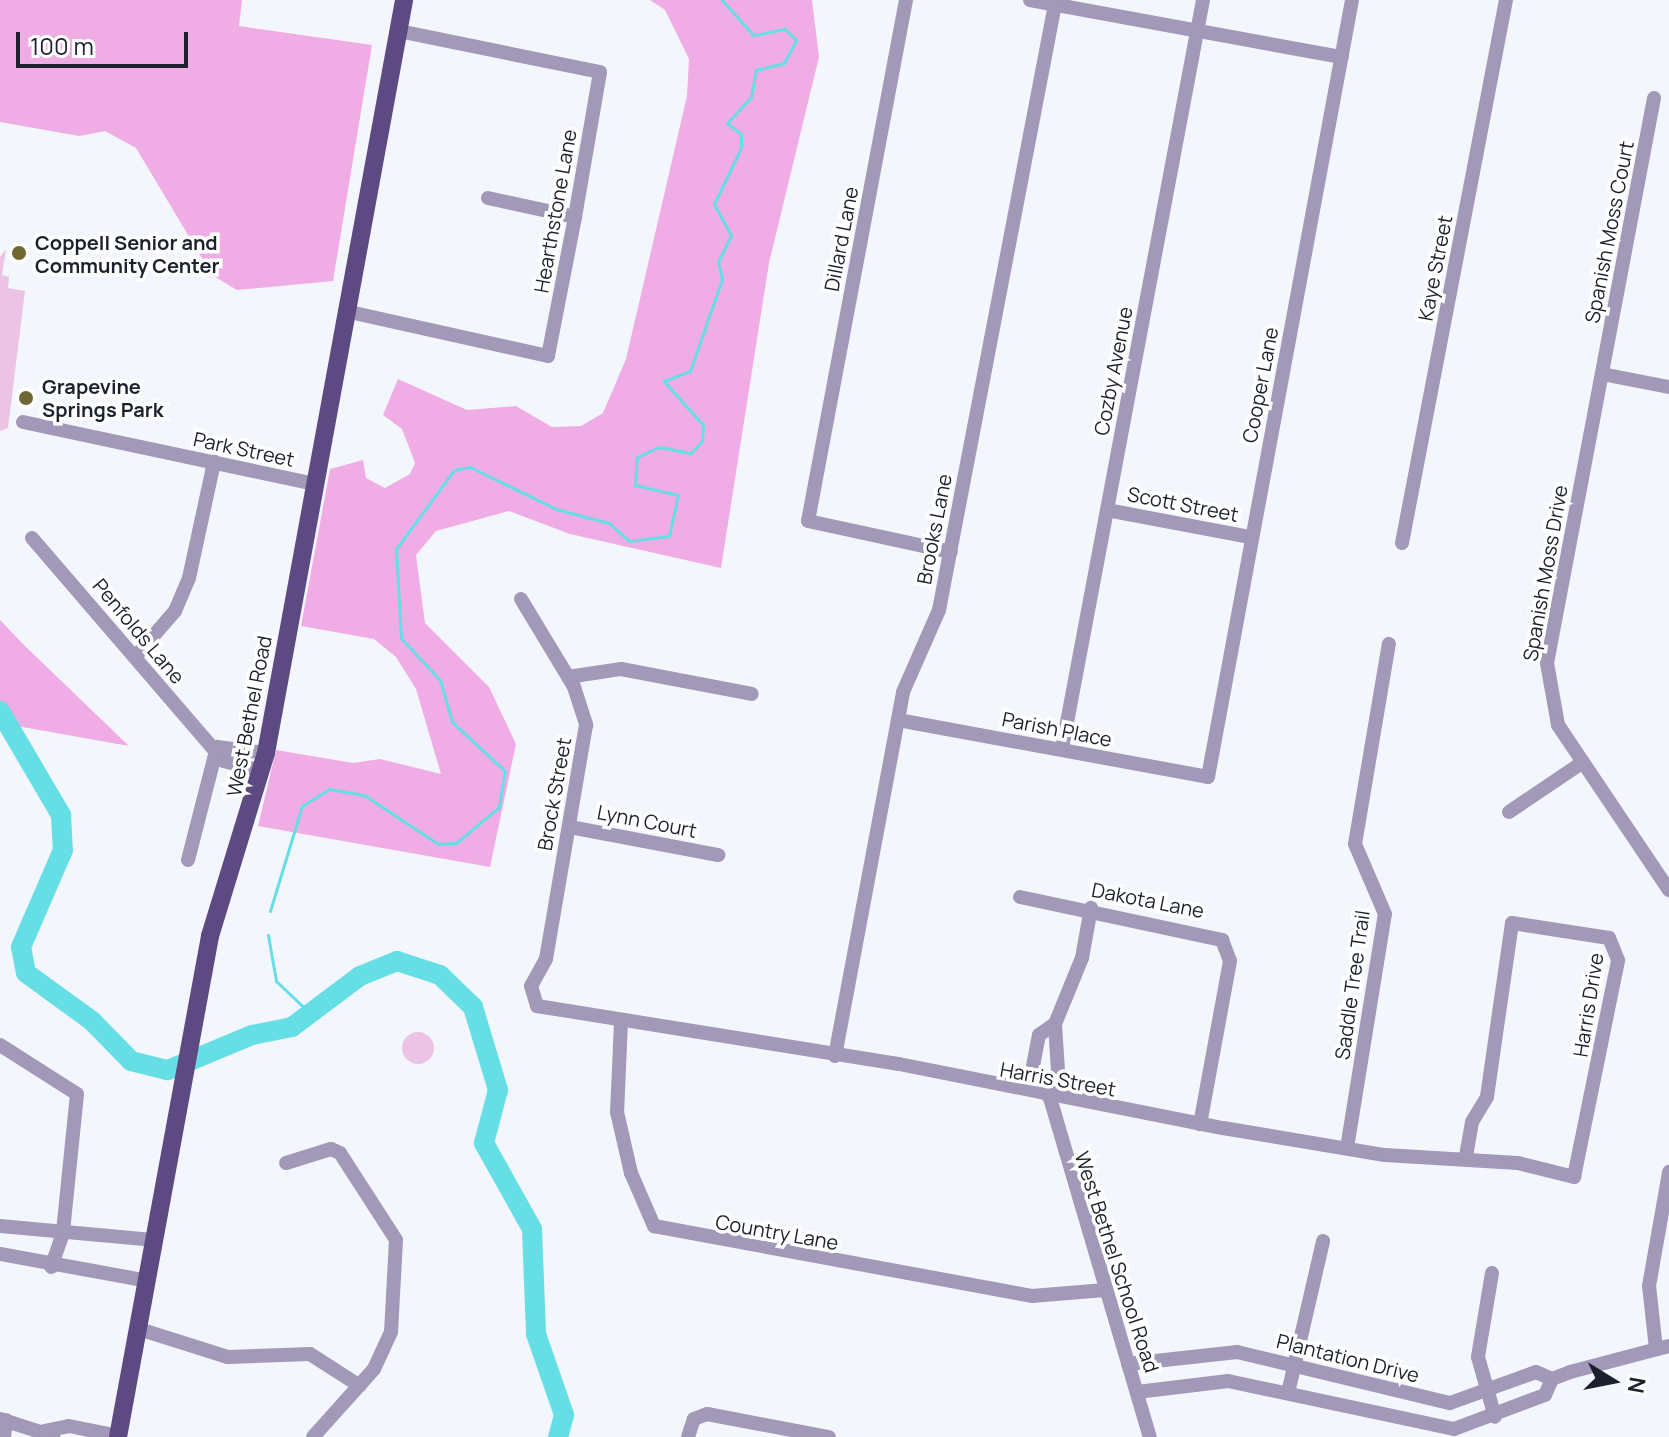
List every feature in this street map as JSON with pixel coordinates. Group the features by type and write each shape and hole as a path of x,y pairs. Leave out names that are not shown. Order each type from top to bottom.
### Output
{"main road":[{"name":"West Bethel Road","path":"118,1436 210,936 264,762 404,0"}],"street":[{"name":"Dillard Lane","path":"906,0 808,521 817,528 951,552"},
{"path":"1030,0 1342,57"},
{"name":"Cozby Avenue","path":"1062,749 1203,0"},
{"name":"Cooper Lane","path":"1208,777 1250,537 1352,0"},
{"name":"Kaye Street","path":"1402,543 1506,0"},
{"name":"Brooks Lane","path":"835,1056 898,720 912,661 939,610 1055,4"},
{"name":"Hearthstone Lane","path":"345,311 548,356 575,217 600,72 398,31"},
{"name":"Spanish Moss Court","path":"1602,374 1654,98"},
{"path":"488,198 575,217"},
{"path":"1602,374 1669,387"},
{"name":"Spanish Moss Drive","path":"1602,374 1547,663 1558,725 1669,890"},
{"name":"Park Street","path":"23,422 315,484"},
{"path":"136,656 175,611 189,578 214,462"},
{"name":"Scott Street","path":"1107,510 1250,537"},
{"name":"Penfolds Lane","path":"32,538 217,747 224,761 264,762"},
{"name":"Brock Street","path":"521,599 568,677 586,725 546,959 531,986 537,1006"},
{"name":"Saddle Tree Trail","path":"1347,1148 1385,914 1355,844 1389,644"},
{"path":"568,677 621,669 752,694"},
{"name":"Parish Place","path":"898,720 1208,777"},
{"path":"188,860 217,747"},
{"path":"1509,812 1583,762"},
{"name":"Lynn Court","path":"570,827 718,855"},
{"name":"Dakota Lane","path":"1020,897 1212,933 1227,949 1200,1124"},
{"path":"1050,1098 1059,1085 1055,1024 1082,958 1091,908"},
{"name":"Harris Drive","path":"1466,1156 1472,1122 1487,1097 1512,923 1609,938 1618,960 1574,1177"},
{"name":"Harris Street","path":"537,1006 835,1056 1200,1124 1347,1148 1466,1156 1574,1177"},
{"name":"Country Lane","path":"621,1022 620,1133 644,1213 666,1233 1032,1296 1105,1290"},
{"name":"West Bethel School Road","path":"1055,1024 1039,1035 1031,1076 1050,1098 1150,1437"},
{"path":"0,1045 77,1094 63,1233 51,1267"},
{"path":"286,1163 331,1149 340,1153 396,1240 391,1332 360,1386 313,1437"},
{"path":"1663,1348 1649,1286 1669,1172"},
{"path":"0,1226 155,1240"},
{"path":"1288,1393 1323,1241"},
{"path":"0,1254 51,1267 148,1281"},
{"path":"1492,1273 1478,1357 1484,1392 1495,1417"},
{"path":"139,1329 228,1357 310,1354 360,1386"},
{"name":"Plantation Drive","path":"1128,1364 1211,1351 1295,1366 1450,1403 1536,1372 1552,1379 1663,1348"},
{"name":"Plantation Drive","path":"1137,1392 1200,1380 1288,1393 1445,1429 1495,1417 1545,1395 1552,1379"},
{"path":"688,1437 694,1419 707,1414 829,1437"},
{"path":"4,1437 3,1420 50,1434 69,1426 118,1436"}],"shaded area":[{"path":"0,0 242,0 239,26 372,45 333,281 237,290 212,275 136,148 105,131 79,136 0,122"},
{"path":"650,0 812,0 819,57 769,263 721,568 570,534 509,511 436,531 416,555 425,623 489,687 516,744 490,867 258,826 276,750 353,763 380,759 441,774 416,689 396,657 374,639 301,626 330,469 363,460 366,478 385,488 410,474 415,463 402,429 383,415 398,379 467,410 516,406 552,427 581,426 603,413 626,359 687,96 689,59 665,10"},
{"name":"Grapevine Springs Park","path":"6,249 2,275 9,277 8,288 25,291 8,428 0,431 0,257"},
{"path":"0,620 25,646 129,746 0,723"},
{"path":"418,1032 429,1037 434,1048 429,1059 418,1064 407,1059 402,1048 407,1037"}],"waterway":[{"path":"270,911 302,806 329,789 364,795 438,844 456,843 499,807 505,771 452,722 440,680 401,638 396,549 454,470 470,467 556,509 609,523 629,541 669,536 678,495 635,485 637,457 659,447 691,453 702,441 703,425 664,381 690,371 722,279 718,262 731,235 714,204 741,148 741,134 727,123 751,97 756,70 784,63 796,40 785,29 753,35 722,0"},
{"path":"0,711 61,815 63,850 21,947 26,973 92,1021 131,1061 168,1070 252,1035 292,1027 360,976 397,961 440,975 473,1007 498,1090 484,1143 532,1229 536,1334 564,1415 558,1437"},
{"path":"268,935 276,981 312,1015"}],"place":[{"name":"Coppell Senior and Community Center","path":"19,253"},
{"name":"Grapevine Springs Park","path":"26,398"}]}
